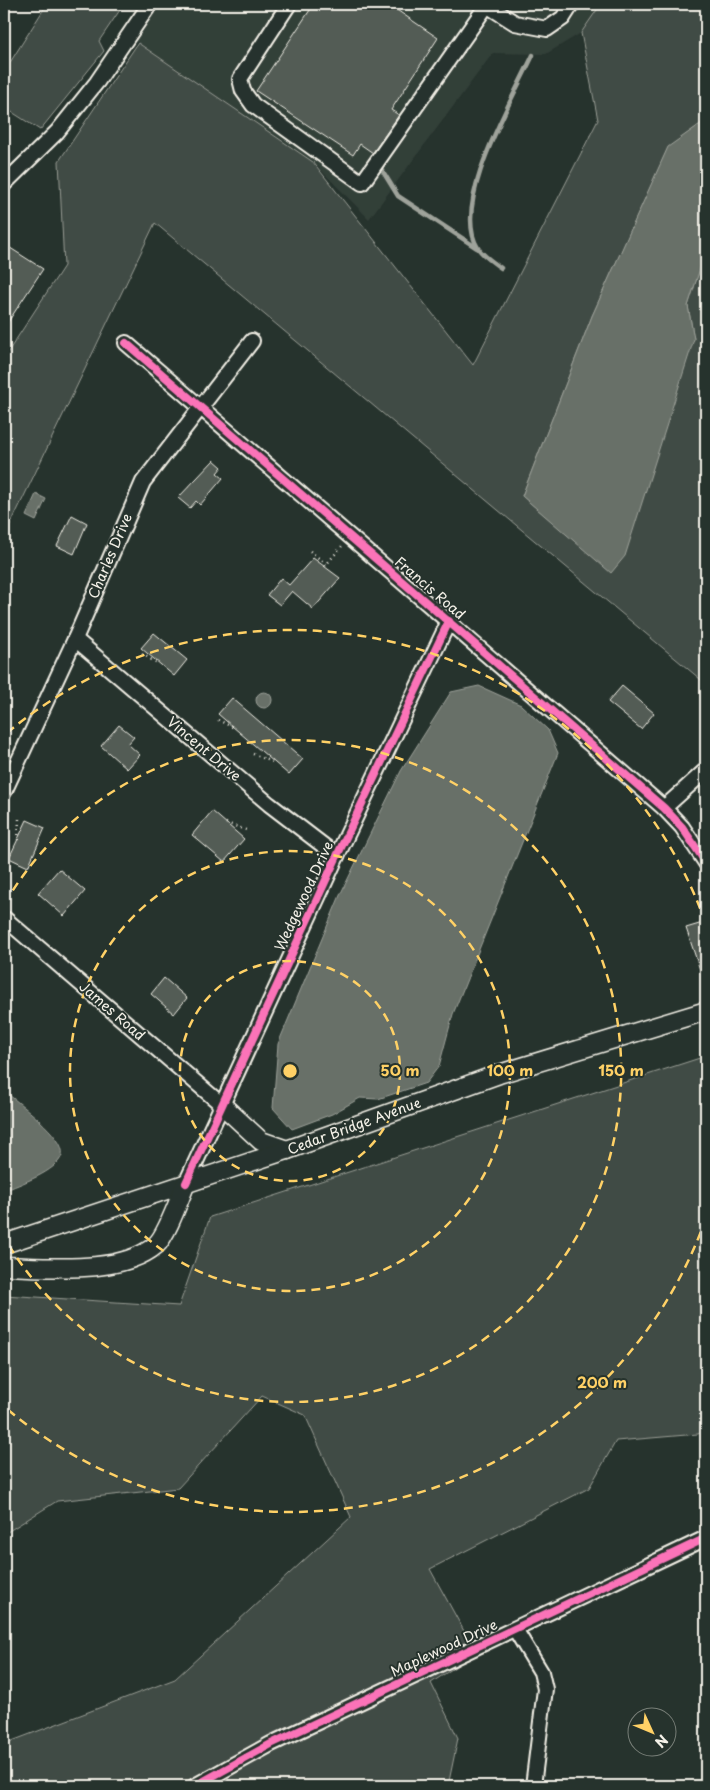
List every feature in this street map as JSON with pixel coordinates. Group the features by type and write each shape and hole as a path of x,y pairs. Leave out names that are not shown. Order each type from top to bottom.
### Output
{"main road":[{"name":"Cedar Bridge Avenue","path":"9,1240 287,1150 499,1074 706,1011"},
{"path":"221,1104 261,1141 287,1150"},
{"path":"4,1266 94,1267 128,1260 157,1244 172,1217 186,1183"}],"street":[{"path":"4,184 57,132 97,82 150,4"},
{"path":"289,4 240,80 243,91 253,105 362,183 486,4 516,23 546,29 563,18 572,4"},
{"name":"Charles Drive","path":"4,792 75,639 143,482 252,341"},
{"name":"Francis Road","path":"126,343 664,808 682,827 706,863"},
{"name":"Wedgewood Drive","path":"186,1183 337,856 449,621"},
{"name":"Vincent Drive","path":"75,639 269,804 337,856"},
{"path":"664,808 706,770"},
{"name":"James Road","path":"4,918 221,1104"},
{"name":"Maplewood Drive","path":"195,1786 271,1744 706,1538"},
{"path":"515,1628 541,1672 545,1689 533,1786"}],"path":[{"path":"310,551 325,565 350,536"},
{"path":"142,654 159,664"},
{"path":"218,720 234,728"},
{"path":"253,754 275,762"},
{"path":"18,840 19,819"},
{"path":"226,823 246,830"}],"shaded area":[{"path":"47,4 124,4 99,41 104,51 40,130 4,107 4,72"},
{"path":"139,4 601,4 581,33 546,54 493,53 369,219 313,162 138,43 125,30"},
{"path":"601,4 706,4 706,120 668,148 592,316 522,496 559,527 694,339 688,306 706,250 706,684 155,223 4,538 4,358 64,266 59,161 138,43 313,162 473,365 598,120 581,33"},
{"path":"706,120 706,250 688,306 694,339 625,556 611,573 522,496 592,316 668,147"},
{"path":"36,494 46,499 36,521 26,516"},
{"path":"479,686 521,705 548,730 558,753 453,1014 439,1066 426,1083 378,1099 360,1098 332,1114 292,1129 273,1108 278,1044 341,893 401,771 451,692"},
{"path":"264,692 270,694 272,700 270,706 264,708 258,706 256,700 258,694"},
{"path":"706,1056 706,1430 698,1434 616,1441 589,1488 430,1569 476,1653 431,1683 458,1738 448,1786 4,1786 4,1744 175,1679 351,1517 305,1415 262,1396 178,1488 57,1501 4,1534 4,1295 179,1306 210,1217"},
{"path":"4,1091 49,1130 57,1139 62,1155 53,1167 45,1172 4,1191"}],"building":[{"path":"314,4 388,4 438,38 391,110 399,115 373,153 360,144 353,155 256,91"},
{"path":"4,244 43,269 4,328"},
{"path":"214,460 222,467 217,473 223,478 200,505 196,501 190,508 178,498"},
{"path":"72,515 87,523 74,554 57,546"},
{"path":"313,558 340,578 313,609 292,591 280,605 267,595 281,578 289,585"},
{"path":"154,633 187,660 174,676 141,648"},
{"path":"622,686 654,713 641,729 608,702"},
{"path":"232,698 303,759 289,775 218,714"},
{"path":"119,725 134,737 128,744 140,755 127,769 101,746"},
{"path":"212,811 244,839 224,862 192,835"},
{"path":"27,820 45,828 28,867 9,858"},
{"path":"59,869 85,891 64,916 38,893"},
{"path":"706,922 706,982 704,982 686,928"},
{"path":"164,978 187,998 174,1014 151,994"}],"waterway":[{"path":"501,268 478,248 472,229 472,205 478,178 488,150 533,55"},
{"path":"382,170 398,196 477,248"}],"cycle path":[{"path":"126,343 664,808 682,827 706,863"},
{"path":"186,1183 337,856 449,621"},
{"path":"195,1786 271,1744 706,1538"}]}
